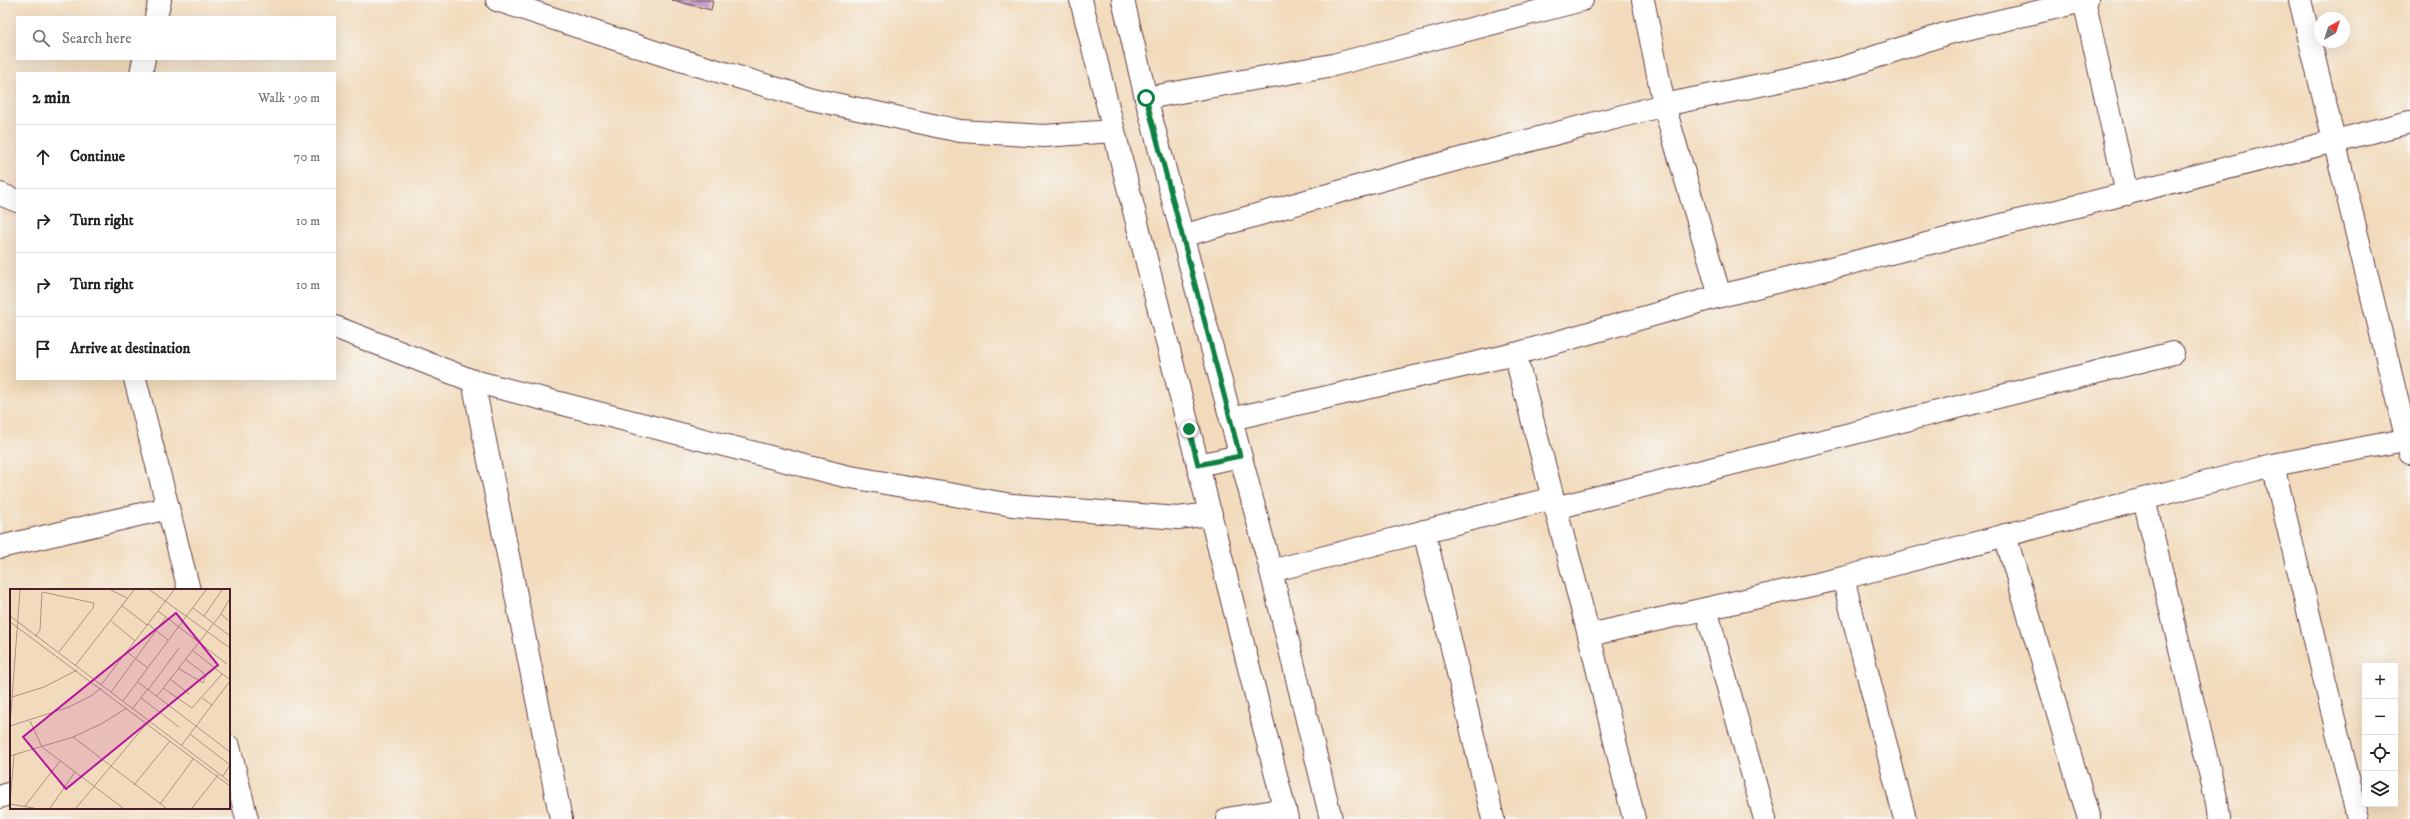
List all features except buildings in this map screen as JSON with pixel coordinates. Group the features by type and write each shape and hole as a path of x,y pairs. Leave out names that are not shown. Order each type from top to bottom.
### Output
{"street":[{"path":"156,16 160,0"},
{"path":"497,0 667,56 812,99 960,131 1044,136 1113,131"},
{"path":"1081,0 1286,814 1227,819"},
{"path":"1123,0 1146,98 1271,571 1332,819"},
{"path":"1146,98 1333,65 1582,0"},
{"path":"1643,0 1664,105 1720,296"},
{"path":"1182,236 1406,173 1664,105 1842,68 1945,34 2085,0 2127,194"},
{"path":"1589,635 1843,578 2273,465 2409,444 2300,0"},
{"path":"140,72 144,60"},
{"path":"1231,419 1515,354 1720,296 2410,122"},
{"path":"0,194 16,201"},
{"path":"336,327 473,381 845,476 1012,505 1178,518 1211,514"},
{"path":"1271,571 1424,531 1554,503 2173,353"},
{"path":"1515,354 1589,635 1634,819"},
{"path":"135,380 189,589"},
{"path":"473,381 561,819"},
{"path":"1198,465 1240,456"},
{"path":"2273,465 2358,819"},
{"path":"2144,499 2215,794 2219,819"},
{"path":"0,547 168,508"},
{"path":"1424,531 1493,819"},
{"path":"2005,535 2089,819"},
{"path":"1843,578 1905,819"},
{"path":"1706,609 1765,819"},
{"path":"230,750 247,819"},
{"path":"0,797 10,793"}],"route":[{"path":"1146,98 1240,456 1198,465 1189,429"}]}
